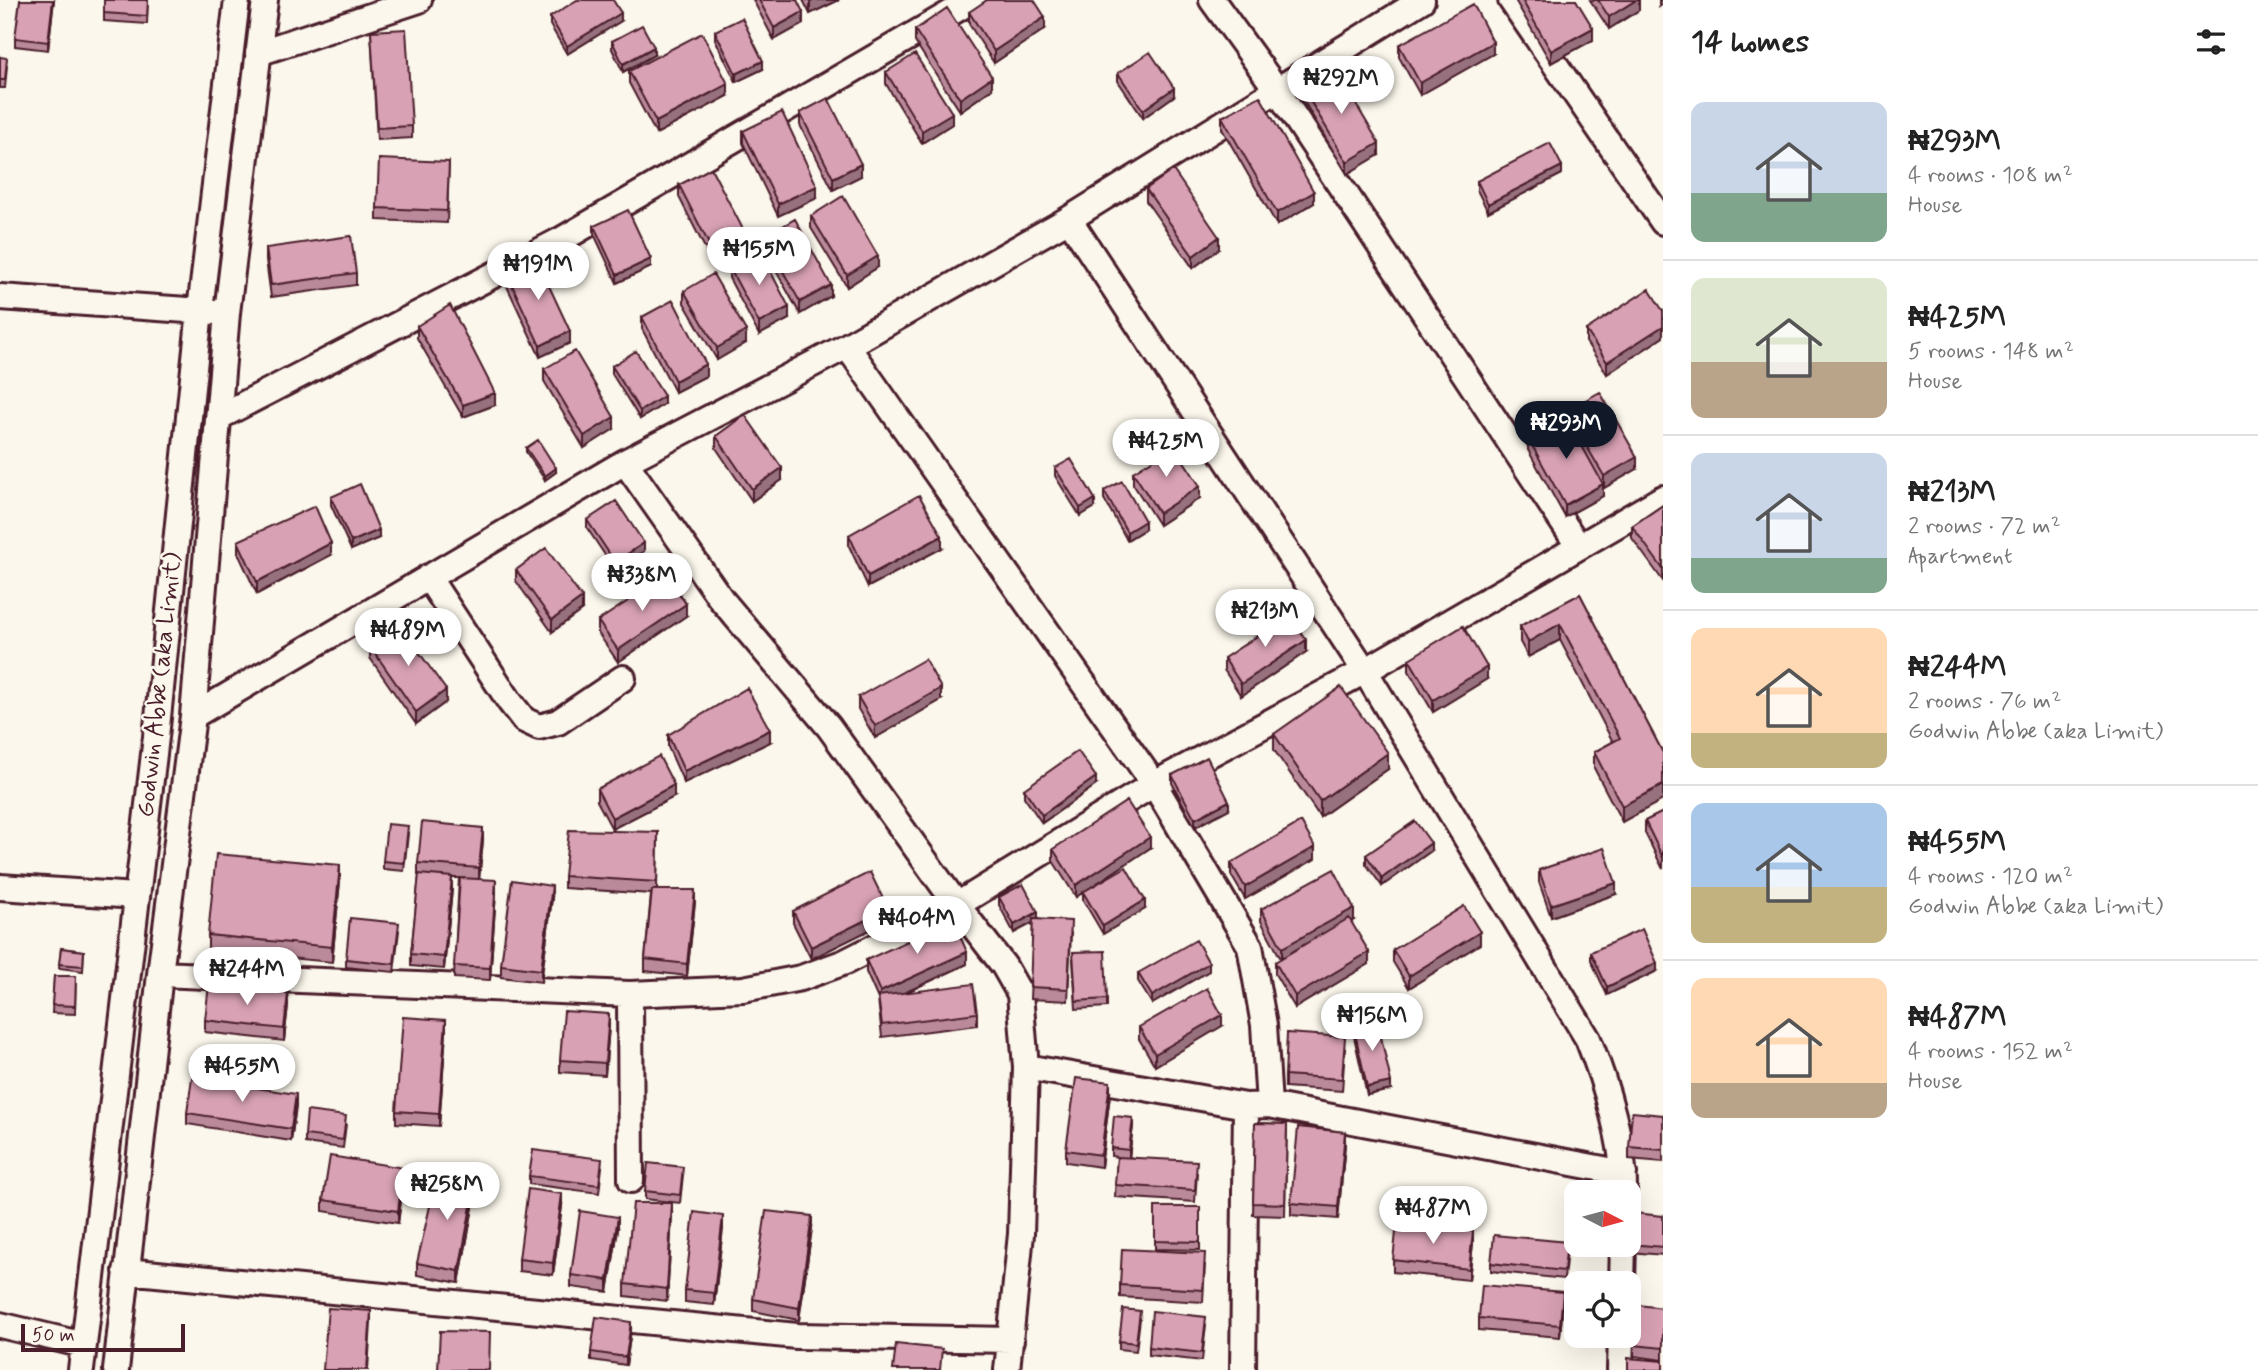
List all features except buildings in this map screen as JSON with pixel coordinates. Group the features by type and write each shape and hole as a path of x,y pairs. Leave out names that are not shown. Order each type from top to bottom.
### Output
{"street":[{"name":"Godwin Abbe (aka Limit)","path":"81,1370 165,652 200,310 237,0"},
{"name":"Godwin Abbe (aka Limit)","path":"116,1370 160,974 193,716 196,654 227,313 265,0"},
{"path":"258,53 419,0"},
{"path":"219,417 561,240 973,0"},
{"path":"1212,0 1277,90 1579,547"},
{"path":"193,716 625,461 847,346 1069,219 1422,0"},
{"path":"1511,0 1663,222"},
{"path":"1069,219 1365,671 1588,1039 1603,1075 1624,1180"},
{"path":"0,297 227,313"},
{"path":"847,346 1154,784 1250,946 1264,1025 1257,1105 1243,1370"},
{"path":"625,461 721,599 829,727 1004,966 1020,994 1026,1068 1021,1234 1007,1370"},
{"path":"160,974 630,994 743,989 801,978 845,962 957,905 1154,784 1365,671 1663,498"},
{"path":"428,577 524,720 539,727 558,722 623,678"},
{"path":"165,652 196,654"},
{"path":"0,887 136,896"},
{"path":"630,994 631,1180"},
{"path":"1026,1068 1257,1105 1614,1180"},
{"path":"126,1271 797,1336 1011,1340"},
{"path":"0,1325 83,1345"},
{"path":"1620,1348 1620,1370"}]}
